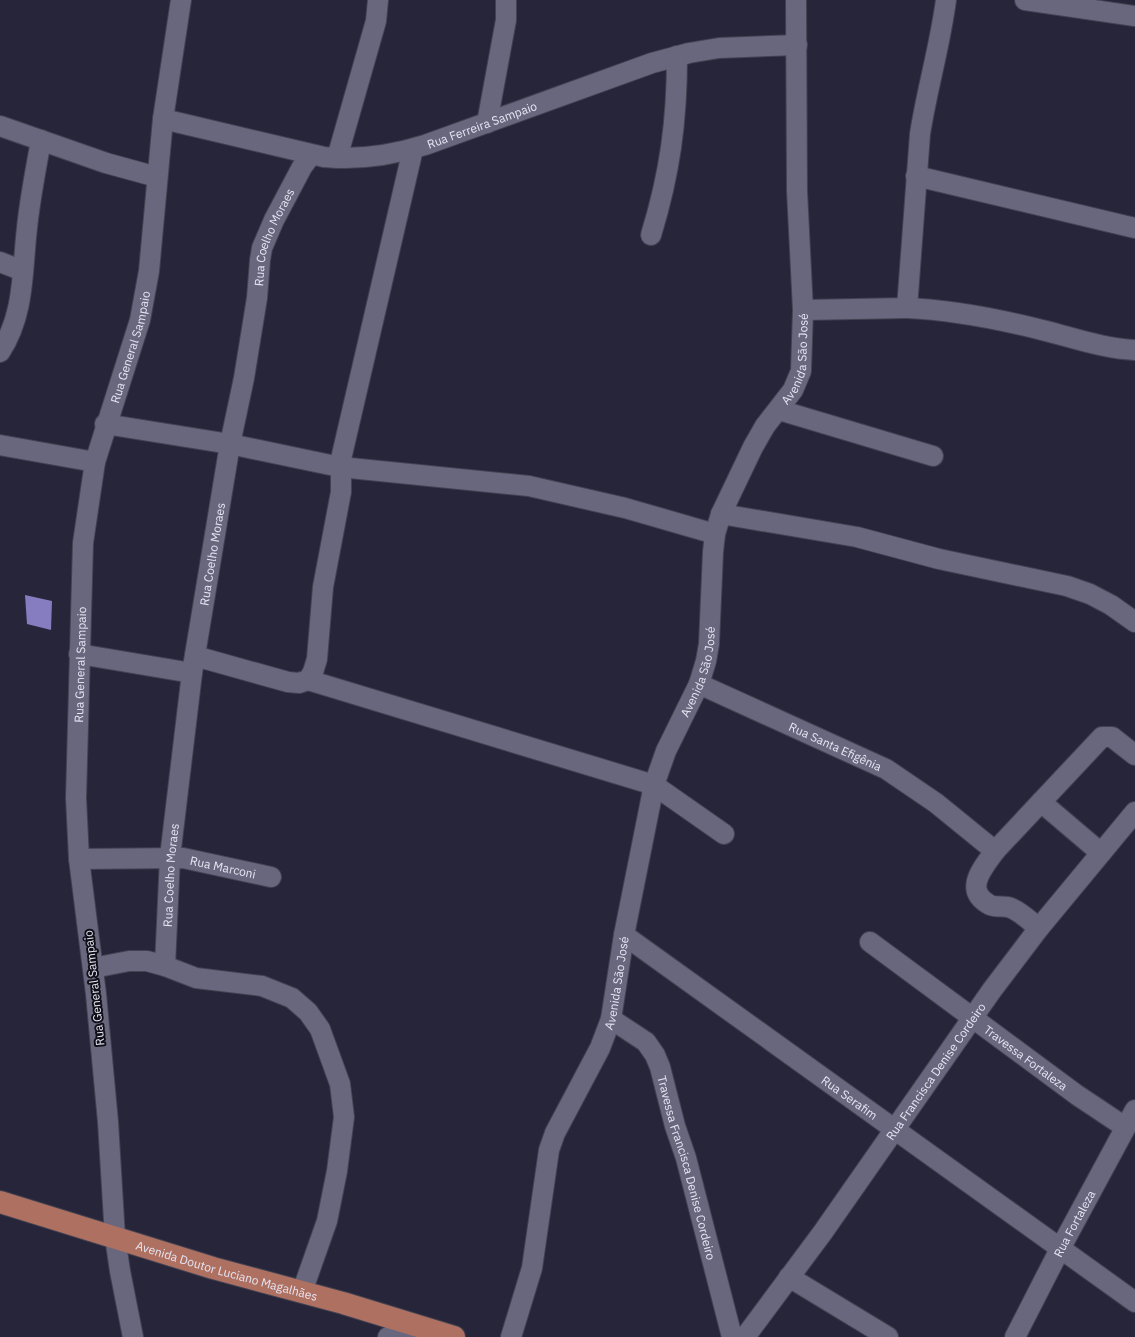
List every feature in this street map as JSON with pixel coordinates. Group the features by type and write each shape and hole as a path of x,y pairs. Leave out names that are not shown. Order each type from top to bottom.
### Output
{"main road":[{"name":"Avenida Doutor Luciano Magalhães","path":"0,1202 213,1268 302,1292 454,1337"}],"street":[{"name":"Rua General Sampaio","path":"133,1337 115,1237 108,1122 93,968 79,859 76,798 79,654 83,543 95,462 140,320 149,271 163,119 181,0"},
{"path":"337,158 376,21 378,0"},
{"path":"487,123 506,20 506,0"},
{"name":"Avenida São José","path":"511,1337 532,1268 550,1150 555,1133 600,1048 611,1019 624,935 654,785 666,751 699,684 709,644 710,587 715,534 721,514 753,447 765,426 779,410 793,390 801,371 803,310 797,190 796,0"},
{"path":"907,308 916,176 924,108 940,41 946,0"},
{"path":"1025,0 1135,16"},
{"name":"Rua Ferreira Sampaio","path":"163,119 311,155 337,158 388,154 413,149 620,74 677,56 719,48 797,45"},
{"path":"651,235 667,179 673,141 677,109 677,56"},
{"path":"0,126 106,163 157,177"},
{"path":"0,352 17,314 27,228 41,140"},
{"path":"308,680 313,672 317,659 323,587 333,541 341,492 340,467 413,149"},
{"name":"Rua Coelho Moraes","path":"166,966 170,857 193,664 230,444 244,378 262,248 293,182 311,155"},
{"path":"916,176 1135,228"},
{"path":"0,262 23,271"},
{"path":"803,310 907,308 950,311 984,316 1097,344 1135,350"},
{"path":"779,410 933,456"},
{"path":"106,424 230,444 340,467 528,486 612,505 715,534"},
{"path":"0,445 95,462"},
{"path":"721,514 864,539 939,559 1067,586 1090,594 1111,605 1135,622"},
{"path":"79,654 193,664 288,682 299,683 308,680 654,785 724,834"},
{"name":"Rua Santa Efigênia","path":"699,684 815,735 886,769 913,786 963,824 995,851"},
{"path":"1039,928 1016,910 1006,907 996,907 989,904 976,893 975,888 977,881 995,851 1102,738 1112,737 1135,755"},
{"path":"1041,802 1101,853"},
{"name":"Rua Francisca Denise Cordeiro","path":"745,1337 823,1232 972,1017 1039,928 1135,812"},
{"name":"Rua Marconi","path":"79,859 170,857 204,862 271,877"},
{"name":"Rua Serafim","path":"624,935 1135,1302"},
{"name":"Travessa Fortaleza","path":"870,942 1077,1095 1130,1119"},
{"path":"93,968 129,961 147,961 166,966 196,978 246,983 276,991 292,998 308,1012 320,1030 340,1084 344,1117 337,1171 327,1221 302,1292"},
{"name":"Travessa Francisca Denise Cordeiro","path":"611,1019 646,1042 655,1055 660,1067 675,1126 686,1158 732,1337"},
{"name":"Rua Fortaleza","path":"1015,1337 1060,1249 1130,1119"},
{"path":"789,1277 888,1337"},
{"path":"388,1337 415,1326"}],"building":[{"path":"25,595 52,601 51,630 27,624"}]}
